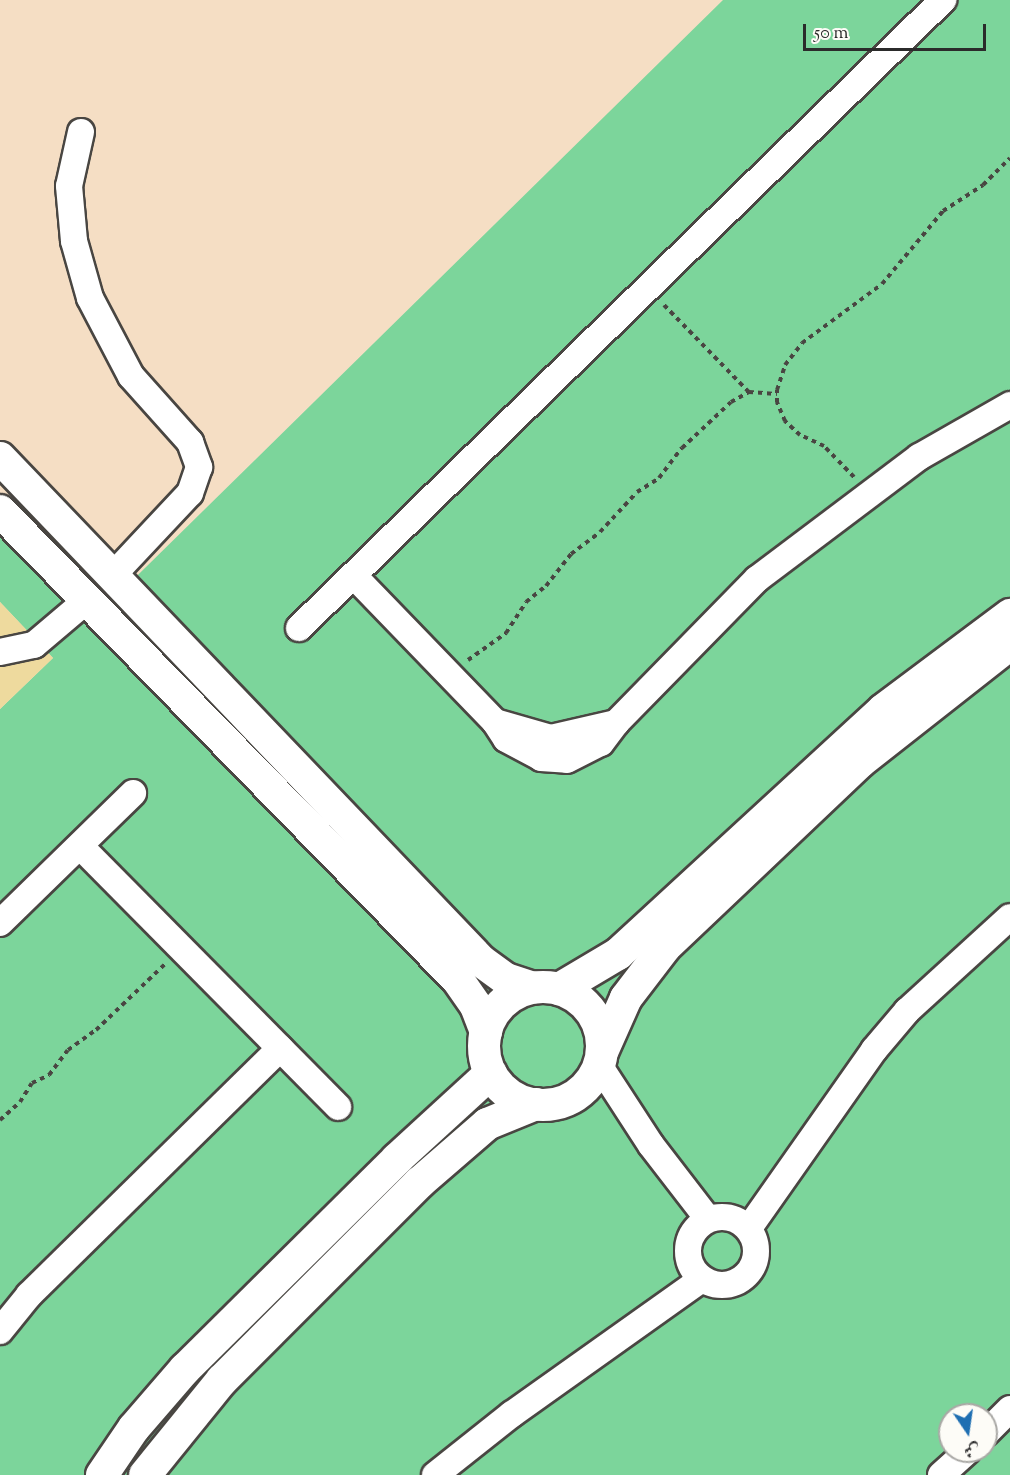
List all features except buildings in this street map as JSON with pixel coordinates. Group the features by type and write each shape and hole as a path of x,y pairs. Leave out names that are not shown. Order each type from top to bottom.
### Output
{"street":[{"path":"299,628 355,577 943,0"},
{"path":"81,132 72,158 69,196 74,241 90,298 131,376 190,442 199,467 190,493 111,577"},
{"path":"355,577 495,722 552,738 616,723 757,579 919,457 1010,405"},
{"path":"0,458 111,577 481,961 506,979 546,988 583,1002 592,1013 600,1032 600,1058 651,1145 708,1219"},
{"path":"0,511 458,980 476,1006 486,1032 485,1053 491,1073 509,1094 536,1104"},
{"path":"0,651 34,645 87,600"},
{"path":"486,1032 498,1008 519,992 546,988 618,954 883,710 1010,615"},
{"path":"145,1475 222,1380 419,1183 487,1124 536,1104 574,1095 589,1082 626,998 665,947 860,762 1010,644"},
{"path":"0,923 133,794"},
{"path":"80,846 338,1107"},
{"path":"749,1228 874,1050 916,1003 1010,917"},
{"path":"0,1331 29,1295 280,1048"},
{"path":"102,1475 134,1428 185,1369 397,1159 491,1073"},
{"path":"734,1218 749,1228 757,1248 751,1270 734,1283 723,1285 702,1279 694,1271 687,1250 693,1232 708,1219 734,1218"},
{"path":"435,1475 512,1414 702,1279"},
{"path":"998,1421 1010,1409"},
{"path":"943,1474 955,1463"}],"path":[{"path":"867,494 824,446 800,435 785,421 777,394 785,365 802,343 864,300 899,266 930,223 983,185 1010,158"},
{"path":"649,289 749,392"},
{"path":"447,673 496,642 526,602 546,586 571,554 600,532 637,492 659,478 681,448 731,402 749,392 777,394"},
{"path":"0,1119 20,1102 32,1083 49,1076 68,1050 96,1030 181,949"}],"green space":[{"path":"723,0 1010,0 1010,1475 0,1475 0,709 53,658 0,602 0,534 88,624"}],"sand":[{"path":"0,602 53,658 0,709"}]}
